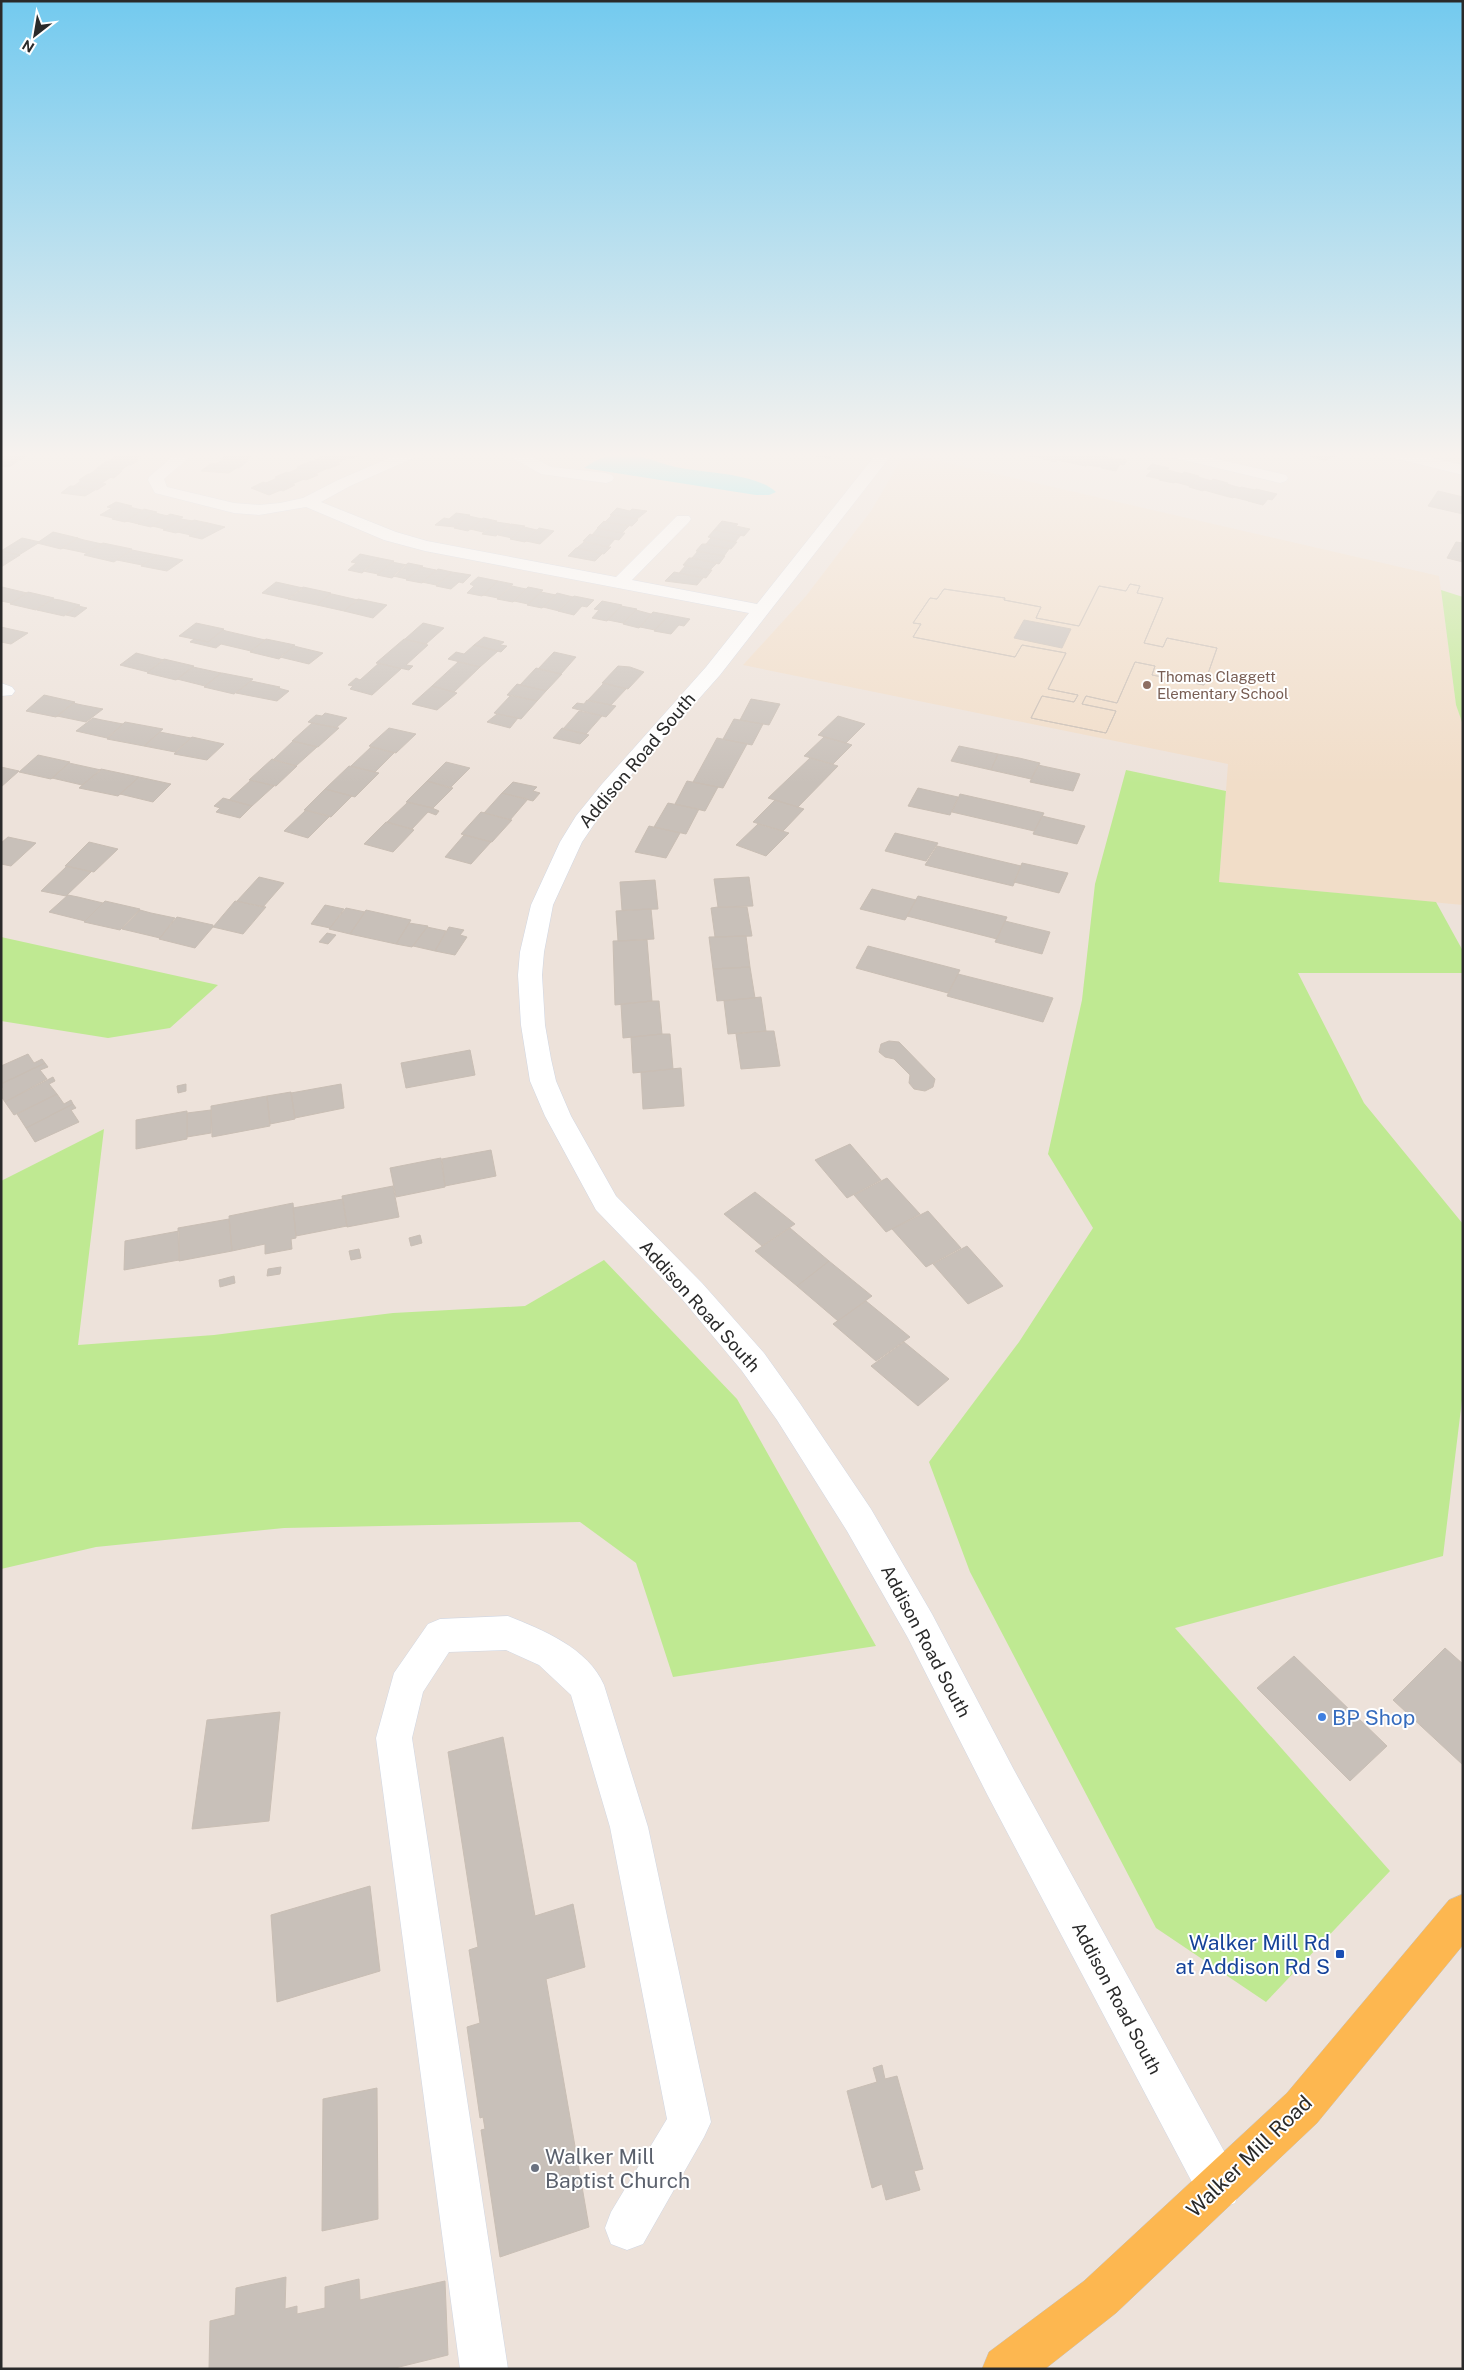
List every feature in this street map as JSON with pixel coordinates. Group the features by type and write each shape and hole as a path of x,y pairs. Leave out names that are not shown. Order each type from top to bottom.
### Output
{"main road":[{"name":"Walker Mill Road","path":"1006,2369 1100,2297 1302,2108 1463,1914"}],"street":[{"path":"515,564 760,610"},
{"path":"618,584 638,564"},
{"name":"Addison Road South","path":"797,564 713,671 609,788 571,842 542,905 532,952 530,975 532,1025 544,1080 558,1116 573,1146 606,1203 692,1291 753,1362 788,1411 859,1520 920,1626 1001,1782 1219,2187"},
{"path":"484,2369 394,1738 407,1685 440,1636 508,1633 551,1653 586,1686 629,1827 689,2122 627,2228"}],"shaded area":[{"name":"Thomas Claggett Elementary School","path":"831,564 1385,564 1439,576 1456,705 1463,725 1463,905 1219,882 1228,764 743,665 806,596"}],"green space":[{"path":"1441,590 1463,597 1463,725 1456,705"},
{"path":"1126,770 1226,791 1219,882 1436,902 1463,951 1463,973 1298,973 1364,1103 1463,1224 1463,1392 1443,1556 1175,1628 1390,1871 1266,2002 1156,1928 970,1572 929,1462 1019,1342 1093,1228 1048,1154 1082,1000 1095,884"},
{"path":"1,937 218,985 170,1028 108,1038 1,1021"},
{"path":"104,1129 78,1345 214,1335 393,1313 525,1306 604,1260 737,1399 876,1646 673,1677 636,1563 580,1522 284,1528 96,1547 1,1569 1,1181"}],"building":[{"path":"144,564 178,564 167,571 141,566"},
{"path":"355,564 373,564 362,573 348,570"},
{"path":"372,564 391,564 378,574 363,571"},
{"path":"390,564 407,565 392,578 377,575"},
{"path":"407,564 423,566 407,579 393,576"},
{"path":"684,564 716,564 710,570 683,565"},
{"path":"686,565 712,570 706,578 679,573"},
{"path":"421,567 436,570 422,583 406,580"},
{"path":"438,569 452,572 436,585 422,582"},
{"path":"452,572 471,575 463,583 459,582 451,589 436,586"},
{"path":"674,572 703,578 697,585 665,581"},
{"path":"478,577 498,581 482,596 467,593 474,586 470,584"},
{"path":"498,581 513,584 498,598 483,595"},
{"path":"276,582 303,588 289,599 262,593"},
{"path":"1130,584 1140,586 1137,593 1163,598 1144,643 1163,647 1167,638 1217,648 1204,685 1152,675 1155,666 1135,662 1117,703 1086,696 1082,704 1116,711 1106,733 1031,718 1042,696 1074,702 1078,695 1048,689 1066,653 1022,645 1015,657 913,637 921,624 913,623 930,598 937,599 944,589 1005,598 1004,600 1041,607 1036,618 1079,626 1099,586 1126,591","holes":["1024,620 1071,629 1062,648 1014,638"]},
{"path":"1130,584 1140,586 1137,593 1163,598 1144,643 1163,647 1167,638 1217,648 1204,685 1152,675 1155,666 1135,662 1117,703 1086,696 1082,704 1116,711 1106,733 1031,718 1042,696 1074,702 1078,695 1048,689 1066,653 1022,645 1015,657 913,637 921,624 913,623 930,598 937,599 944,589 1005,598 1004,600 1041,607 1036,618 1079,626 1099,586 1126,591"},
{"path":"512,586 526,589 513,602 497,599"},
{"path":"1,587 27,593 11,603 1,601"},
{"path":"303,587 331,593 317,605 288,599"},
{"path":"528,587 543,590 528,604 514,601"},
{"path":"28,592 54,598 36,610 10,604"},
{"path":"541,592 556,595 542,608 527,605"},
{"path":"557,593 573,597 559,611 543,607"},
{"path":"330,594 358,600 344,611 317,605"},
{"path":"574,596 594,600 587,607 582,606 574,615 558,611"},
{"path":"53,599 80,605 64,616 37,610"},
{"path":"358,599 387,605 373,618 344,611"},
{"path":"602,601 622,605 607,621 592,618 599,610 594,609"},
{"path":"78,606 87,608 75,617 66,615"},
{"path":"621,606 637,609 623,623 608,620"},
{"path":"636,610 651,614 639,628 623,624"},
{"path":"653,612 669,615 655,630 640,627"},
{"path":"669,615 690,619 684,626 679,625 671,634 654,631"},
{"path":"196,623 224,629 208,642 179,636"},
{"path":"423,623 444,628 426,644 405,639"},
{"path":"1,627 28,633 11,644 1,642"},
{"path":"223,630 265,640 251,651 221,644 216,648 190,642 194,639 208,642"},
{"path":"484,637 504,642 500,645 507,646 501,652 474,645"},
{"path":"266,639 295,645 279,659 250,652"},
{"path":"404,639 428,645 406,665 413,666 409,670 376,663"},
{"path":"474,645 498,651 480,667 448,659 456,652 464,654"},
{"path":"294,646 323,653 309,664 280,657"},
{"path":"554,652 576,657 561,674 538,669"},
{"path":"136,653 164,660 148,672 120,665"},
{"path":"164,659 194,666 176,680 147,673"},
{"path":"458,662 480,667 454,692 432,686"},
{"path":"379,663 401,669 372,695 350,689 353,686 348,685 356,678 360,680"},
{"path":"618,666 630,667 644,672 628,689 602,683"},
{"path":"193,667 221,673 205,686 177,679"},
{"path":"536,668 562,674 546,691 520,685"},
{"path":"221,673 253,679 234,694 204,687"},
{"path":"251,681 280,687 278,688 289,691 277,701 236,693"},
{"path":"604,683 626,689 611,705 588,700"},
{"path":"517,684 546,691 537,701 507,695"},
{"path":"432,686 457,693 437,710 412,704"},
{"path":"44,695 75,702 56,717 26,711"},
{"path":"511,695 537,701 521,719 494,713"},
{"path":"751,699 780,704 769,725 740,720"},
{"path":"587,700 616,706 606,717 572,708 577,703 584,704"},
{"path":"73,703 103,709 86,722 57,716"},
{"path":"579,711 602,716 586,734 563,729"},
{"path":"325,713 347,718 336,728 308,722 316,715 322,716"},
{"path":"497,714 518,718 510,728 487,722"},
{"path":"838,716 865,724 846,743 818,735"},
{"path":"93,718 123,724 107,738 76,731"},
{"path":"734,719 763,724 752,745 723,739"},
{"path":"125,722 163,729 144,746 107,739"},
{"path":"312,723 339,728 318,747 292,741"},
{"path":"389,728 416,734 396,753 369,746"},
{"path":"562,728 589,735 580,744 553,738"},
{"path":"160,732 191,738 175,752 144,746"},
{"path":"192,737 224,744 207,760 174,754"},
{"path":"824,737 852,745 833,764 804,756"},
{"path":"717,738 747,744 723,788 693,782"},
{"path":"293,741 317,747 296,766 273,760"},
{"path":"959,746 998,754 991,770 951,761"},
{"path":"371,747 394,753 375,772 351,766"},
{"path":"998,754 1040,763 1031,779 991,770"},
{"path":"38,755 70,762 51,779 19,772"},
{"path":"810,758 838,766 798,807 768,798"},
{"path":"272,759 297,766 276,786 249,780"},
{"path":"446,762 470,768 450,788 427,781"},
{"path":"69,763 101,770 82,785 52,778"},
{"path":"1038,765 1080,774 1073,791 1030,782"},
{"path":"349,766 379,773 355,797 325,789"},
{"path":"1,767 19,771 1,787"},
{"path":"101,769 139,777 118,796 79,788"},
{"path":"139,777 171,784 153,802 120,794"},
{"path":"251,780 274,786 252,806 229,800"},
{"path":"427,781 453,788 433,808 406,802"},
{"path":"687,781 718,787 705,811 675,804"},
{"path":"513,782 537,787 533,791 540,793 533,801 502,793"},
{"path":"918,788 958,797 950,815 908,806"},
{"path":"325,789 352,796 331,817 304,810"},
{"path":"502,793 528,799 510,820 484,813"},
{"path":"960,794 1044,813 1034,831 952,812"},
{"path":"223,798 252,806 240,818 216,812 220,808 214,806"},
{"path":"775,800 804,809 783,831 753,822"},
{"path":"408,802 439,811 436,815 428,812 412,829 387,822"},
{"path":"668,803 699,809 686,834 654,827"},
{"path":"306,810 330,816 308,838 284,831"},
{"path":"481,812 512,820 492,842 461,834"},
{"path":"1042,816 1085,826 1077,844 1033,834"},
{"path":"386,822 414,830 393,852 364,844"},
{"path":"758,824 789,833 766,856 736,845"},
{"path":"649,826 680,833 666,858 635,852"},
{"path":"895,833 938,843 926,861 885,851"},
{"path":"464,835 491,842 471,864 445,857"},
{"path":"8,837 36,843 11,866 1,864 1,843"},
{"path":"89,842 118,849 94,872 65,866"},
{"path":"937,846 1021,866 1013,886 925,865"},
{"path":"1022,863 1068,873 1059,893 1014,882"},
{"path":"67,866 91,872 66,896 41,891"},
{"path":"259,877 284,883 263,907 237,901"},
{"path":"749,877 753,906 718,907 714,879"},
{"path":"655,880 658,909 622,910 620,882"},
{"path":"872,889 916,900 905,920 860,909"},
{"path":"68,895 103,903 85,921 49,912"},
{"path":"918,896 1007,917 997,939 907,916"},
{"path":"105,901 140,909 120,930 84,922"},
{"path":"235,901 266,907 243,934 213,927"},
{"path":"325,905 344,909 330,928 311,924"},
{"path":"747,907 752,936 715,937 711,908"},
{"path":"346,908 365,912 350,934 329,929"},
{"path":"651,909 654,939 618,941 616,911"},
{"path":"140,910 175,918 160,938 122,929"},
{"path":"366,910 411,920 396,944 350,934"},
{"path":"177,917 213,925 213,927 195,948 159,939"},
{"path":"1005,921 1050,932 1042,954 995,942"},
{"path":"409,923 428,926 412,947 396,944"},
{"path":"427,927 446,931 435,951 413,946"},
{"path":"449,927 464,930 460,935 467,937 455,955 435,951"},
{"path":"327,933 336,935 328,944 319,942"},
{"path":"746,936 750,967 713,969 709,937"},
{"path":"647,940 652,1001 615,1005 613,941"},
{"path":"868,946 960,970 948,993 856,968"},
{"path":"750,967 755,998 717,1001 713,969"},
{"path":"958,974 1053,998 1043,1022 947,996"},
{"path":"761,997 766,1031 728,1034 724,1001"},
{"path":"659,1001 662,1034 623,1038 621,1004"},
{"path":"774,1031 780,1066 741,1069 736,1034"},
{"path":"670,1034 673,1069 633,1073 631,1037"},
{"path":"889,1041 899,1042 935,1079 933,1087 925,1091 914,1089 909,1083 910,1075 894,1059 885,1057 879,1052 881,1044"},
{"path":"470,1050 475,1075 406,1088 401,1063"},
{"path":"28,1054 34,1063 42,1059 45,1063 1,1084 1,1066"},
{"path":"45,1063 48,1067 40,1070 47,1079 5,1102 1,1096 3,1089 1,1084"},
{"path":"681,1068 684,1106 643,1109 641,1072"},
{"path":"53,1077 55,1081 49,1084 57,1094 14,1115 5,1102"},
{"path":"186,1084 186,1091 178,1093 177,1086"},
{"path":"341,1084 344,1108 295,1118 291,1093"},
{"path":"291,1092 295,1119 270,1124 267,1096"},
{"path":"57,1094 64,1104 71,1100 73,1104 26,1128 17,1114"},
{"path":"267,1096 270,1126 212,1137 211,1106"},
{"path":"73,1104 76,1108 71,1110 79,1122 35,1142 26,1128"},
{"path":"211,1110 211,1133 187,1137 187,1113"},
{"path":"187,1111 187,1139 136,1149 136,1120"},
{"path":"850,1144 881,1180 847,1198 815,1160"},
{"path":"491,1150 496,1176 445,1186 442,1159"},
{"path":"441,1158 445,1187 396,1197 390,1168"},
{"path":"887,1178 920,1214 886,1232 854,1195"},
{"path":"393,1186 399,1217 347,1227 342,1196"},
{"path":"755,1192 795,1224 762,1246 724,1214"},
{"path":"343,1199 347,1226 296,1236 293,1208"},
{"path":"293,1203 296,1238 291,1239 292,1249 265,1254 265,1244 232,1251 229,1216"},
{"path":"928,1211 961,1248 926,1267 892,1229"},
{"path":"229,1219 232,1251 179,1261 178,1228"},
{"path":"790,1228 829,1261 797,1286 755,1251"},
{"path":"179,1231 179,1260 124,1270 125,1241"},
{"path":"420,1235 422,1243 411,1246 409,1238"},
{"path":"967,1246 1003,1286 968,1304 933,1264"},
{"path":"359,1249 361,1258 351,1260 349,1251"},
{"path":"829,1261 872,1296 838,1321 797,1286"},
{"path":"281,1267 280,1274 267,1276 268,1269"},
{"path":"234,1276 235,1283 220,1287 219,1280"},
{"path":"866,1301 910,1337 876,1361 833,1324"},
{"path":"904,1342 949,1379 918,1406 871,1366"},
{"path":"1445,1648 1463,1664 1463,1765 1393,1700"},
{"name":"BP Shop","path":"1294,1656 1387,1746 1350,1781 1257,1688"},
{"path":"280,1712 269,1821 192,1829 207,1720"},
{"path":"503,1737 535,1916 573,1904 585,1967 546,1979 589,2227 500,2257 481,2130 485,2129 483,2117 480,2118 467,2027 480,2023 469,1950 478,1947 448,1752"},
{"path":"370,1886 380,1971 277,2002 271,1915"},
{"path":"882,2065 885,2079 897,2076 923,2169 914,2171 920,2190 886,2200 882,2184 872,2188 847,2091 877,2082 873,2068"},
{"path":"377,2088 378,2219 322,2231 323,2099"},
{"path":"286,2277 285,2309 297,2306 297,2314 325,2308 325,2287 359,2279 360,2300 445,2281 448,2355 391,2369 209,2369 210,2321 235,2315 236,2288"}],"place":[{"name":"Thomas Claggett Elementary School","path":"1147,685"},
{"name":"BP Shop","path":"1322,1717"},
{"name":"Walker Mill Rd at Addison Rd S","path":"1340,1954"},
{"name":"Walker Mill Baptist Church","path":"535,2168"}]}
